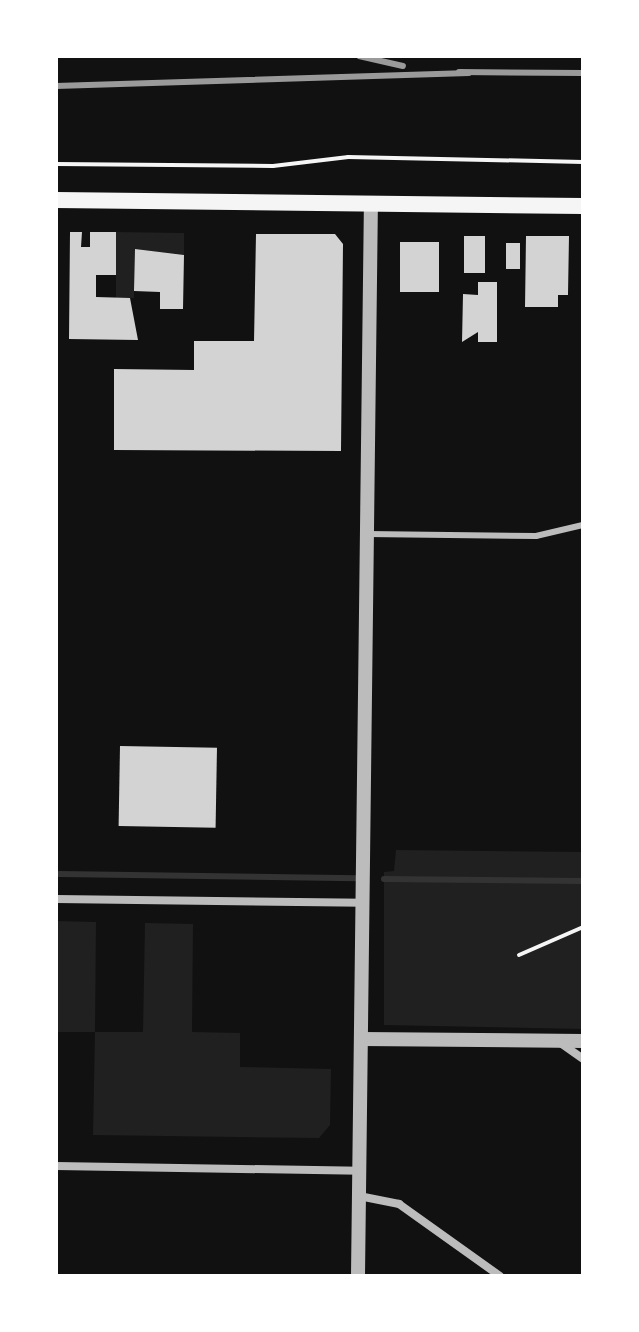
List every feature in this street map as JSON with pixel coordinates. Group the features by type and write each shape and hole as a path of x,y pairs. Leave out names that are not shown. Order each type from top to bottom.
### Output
{"main road":[{"path":"56,200 583,206"}],"street":[{"path":"358,1276 371,204"},
{"path":"56,899 363,903"},
{"path":"361,1039 583,1041"},
{"path":"558,1041 583,1059"},
{"path":"56,1166 360,1171"},
{"path":"359,1196 399,1204 500,1276"}],"lane":[{"path":"367,534 536,536 583,525"}],"path":[{"path":"56,164 261,166 348,157 583,162"},
{"path":"519,955 583,927"}],"shaded area":[{"path":"116,232 184,233 184,255 135,249 134,298 116,298"},
{"path":"396,850 583,852 583,1029 384,1025 384,872 394,871"},
{"path":"56,921 96,922 95,1032 56,1032"},
{"path":"145,923 193,924 192,1032 240,1033 240,1067 331,1069 330,1125 319,1138 93,1135 95,1032 143,1032"}],"building":[{"path":"70,232 82,232 81,247 90,247 90,232 116,232 116,275 96,275 96,297 130,298 138,340 69,339"},
{"path":"256,234 335,234 343,244 341,451 114,450 114,369 194,370 194,341 254,341"},
{"path":"464,236 485,236 485,273 464,273"},
{"path":"526,236 569,236 568,295 558,295 558,307 525,307"},
{"path":"400,242 439,242 439,292 400,292"},
{"path":"506,243 520,243 520,269 506,269"},
{"path":"135,249 184,255 183,309 160,309 160,292 134,291"},
{"path":"478,282 497,282 497,342 478,342 478,332 462,342 463,294 478,295"},
{"path":"120,746 217,748 216,828 119,826"}],"waterway":[{"path":"59,874 358,878"},
{"path":"384,879 583,881"}],"railway":[{"path":"359,56 403,66"},
{"path":"459,72 583,73"},
{"path":"56,86 469,73"}]}
